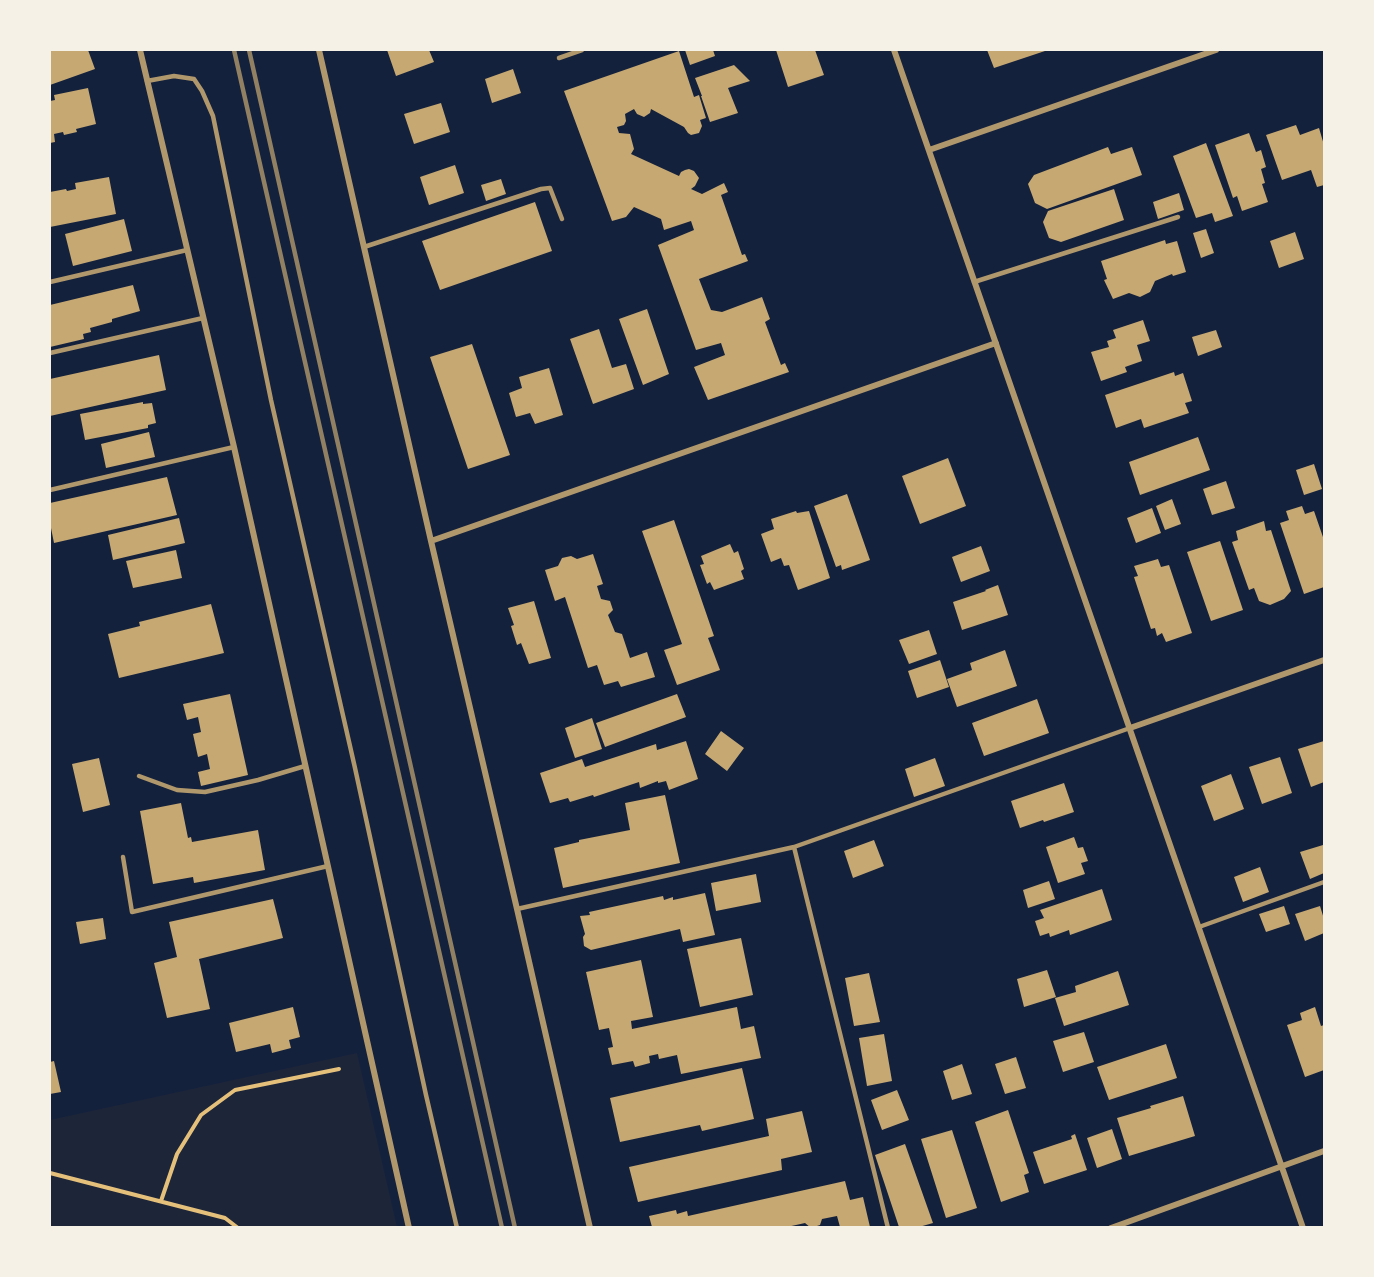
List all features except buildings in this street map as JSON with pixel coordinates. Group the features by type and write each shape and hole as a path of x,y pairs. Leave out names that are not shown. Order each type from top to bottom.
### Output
{"street":[{"path":"140,50 234,447 409,1227"},
{"path":"319,50 590,1227"},
{"path":"894,50 1303,1227"},
{"path":"929,150 1216,50"},
{"path":"431,541 996,343"},
{"path":"1130,728 1324,660"},
{"path":"1111,1227 1324,1151"}],"lane":[{"path":"559,58 582,50"},
{"path":"147,81 174,76 194,79 213,116 271,400 457,1227"},
{"path":"364,247 541,189 550,188 562,219"},
{"path":"975,282 1178,217"},
{"path":"50,282 187,250"},
{"path":"50,352 202,318"},
{"path":"50,490 234,447"},
{"path":"518,909 794,847 1130,728"},
{"path":"139,776 177,790 205,792 305,766"},
{"path":"794,847 888,1227"},
{"path":"123,857 132,912 328,866"},
{"path":"1199,927 1324,882"}],"path":[{"path":"161,1201 177,1154 201,1115 209,1109 235,1090 339,1068"},
{"path":"50,1173 225,1218 238,1227"}],"shaded area":[{"path":"357,1053 397,1227 50,1227 50,1120"}],"railway":[{"path":"234,50 502,1228"},
{"path":"249,50 515,1228"}]}
